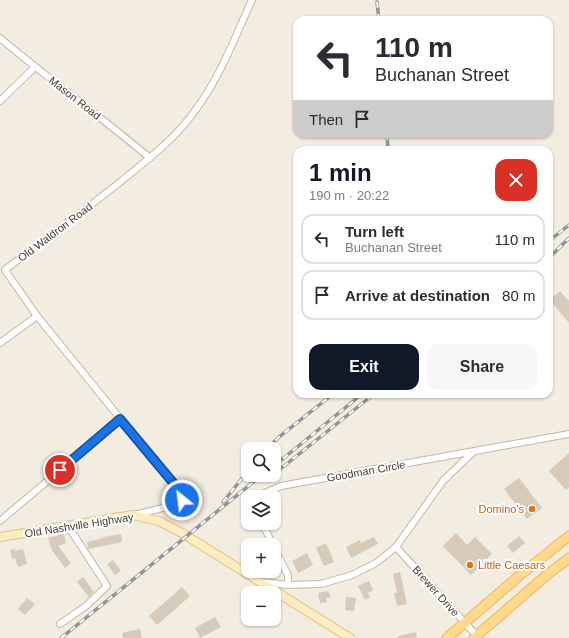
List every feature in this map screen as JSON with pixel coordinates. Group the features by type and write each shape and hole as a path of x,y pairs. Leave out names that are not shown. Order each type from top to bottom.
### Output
{"main road":[{"name":"Old Nashville Highway","path":"0,537 132,515 159,522 174,528 350,638"},
{"path":"446,638 569,536"},
{"path":"475,637 543,578 569,558"}],"street":[{"name":"Old Waldron Road","path":"4,270 90,206 150,158 173,137 196,110 214,84 252,0"},
{"name":"Mason Road","path":"0,38 150,158"},
{"path":"0,101 35,67"},
{"path":"0,265 37,316 180,491 182,500 175,505 132,515"},
{"path":"0,344 37,316"},
{"path":"0,521 120,419"},
{"path":"473,452 569,434"},
{"name":"Goodman Circle","path":"272,490 281,486 473,452"},
{"name":"Old Nashville Highway","path":"261,582 288,585 320,584 352,575 376,563 396,547 443,481 473,452"},
{"path":"60,624 86,606 107,586 68,526"},
{"name":"Brewer Drive","path":"396,547 465,622 475,637"},
{"path":"281,561 288,575 288,585"}],"building":[{"path":"560,291 569,301 569,323 553,304 553,297"},
{"path":"569,453 569,487 566,490 549,471"},
{"path":"519,478 542,508 527,519 504,489"},
{"path":"456,533 467,545 475,537 492,554 471,575 443,546"},
{"path":"64,534 66,543 58,546 71,563 65,568 52,550 48,538"},
{"path":"121,534 122,542 88,549 87,542 103,537"},
{"path":"519,536 525,543 513,553 507,546"},
{"path":"374,537 378,544 351,558 346,547 360,540 361,543"},
{"path":"326,543 334,562 324,566 316,548"},
{"path":"15,549 15,551 23,549 27,564 18,567 15,558 12,559 10,550"},
{"path":"307,553 313,565 298,573 292,561"},
{"path":"113,560 121,571 115,575 107,564"},
{"path":"400,572 407,604 397,606 394,593 397,593 393,574"},
{"path":"83,577 94,592 89,597 77,582"},
{"path":"369,581 373,590 368,593 370,597 365,600 358,586"},
{"path":"182,587 190,596 157,625 149,616"},
{"path":"328,591 331,597 326,598 327,602 320,603 318,593"},
{"path":"346,597 356,598 354,611 345,610"},
{"path":"27,598 35,604 25,615 18,609"},
{"path":"215,617 221,627 200,638 195,628"},
{"path":"140,629 142,638 123,638 122,633"},
{"path":"416,632 417,638 398,638 398,636"}],"railway":[{"path":"377,2 379,16"},
{"path":"387,138 388,146"},
{"path":"553,238 569,225"},
{"path":"553,254 569,238"},
{"path":"274,442 328,398"},
{"path":"281,460 357,398"},
{"path":"281,468 369,398"},
{"path":"223,502 241,480"},
{"path":"61,638 253,482"}],"place":[{"name":"Domino's","path":"532,509"},
{"name":"Little Caesars","path":"470,565"}],"route":[{"path":"60,470 120,419 180,491 182,500"}]}
